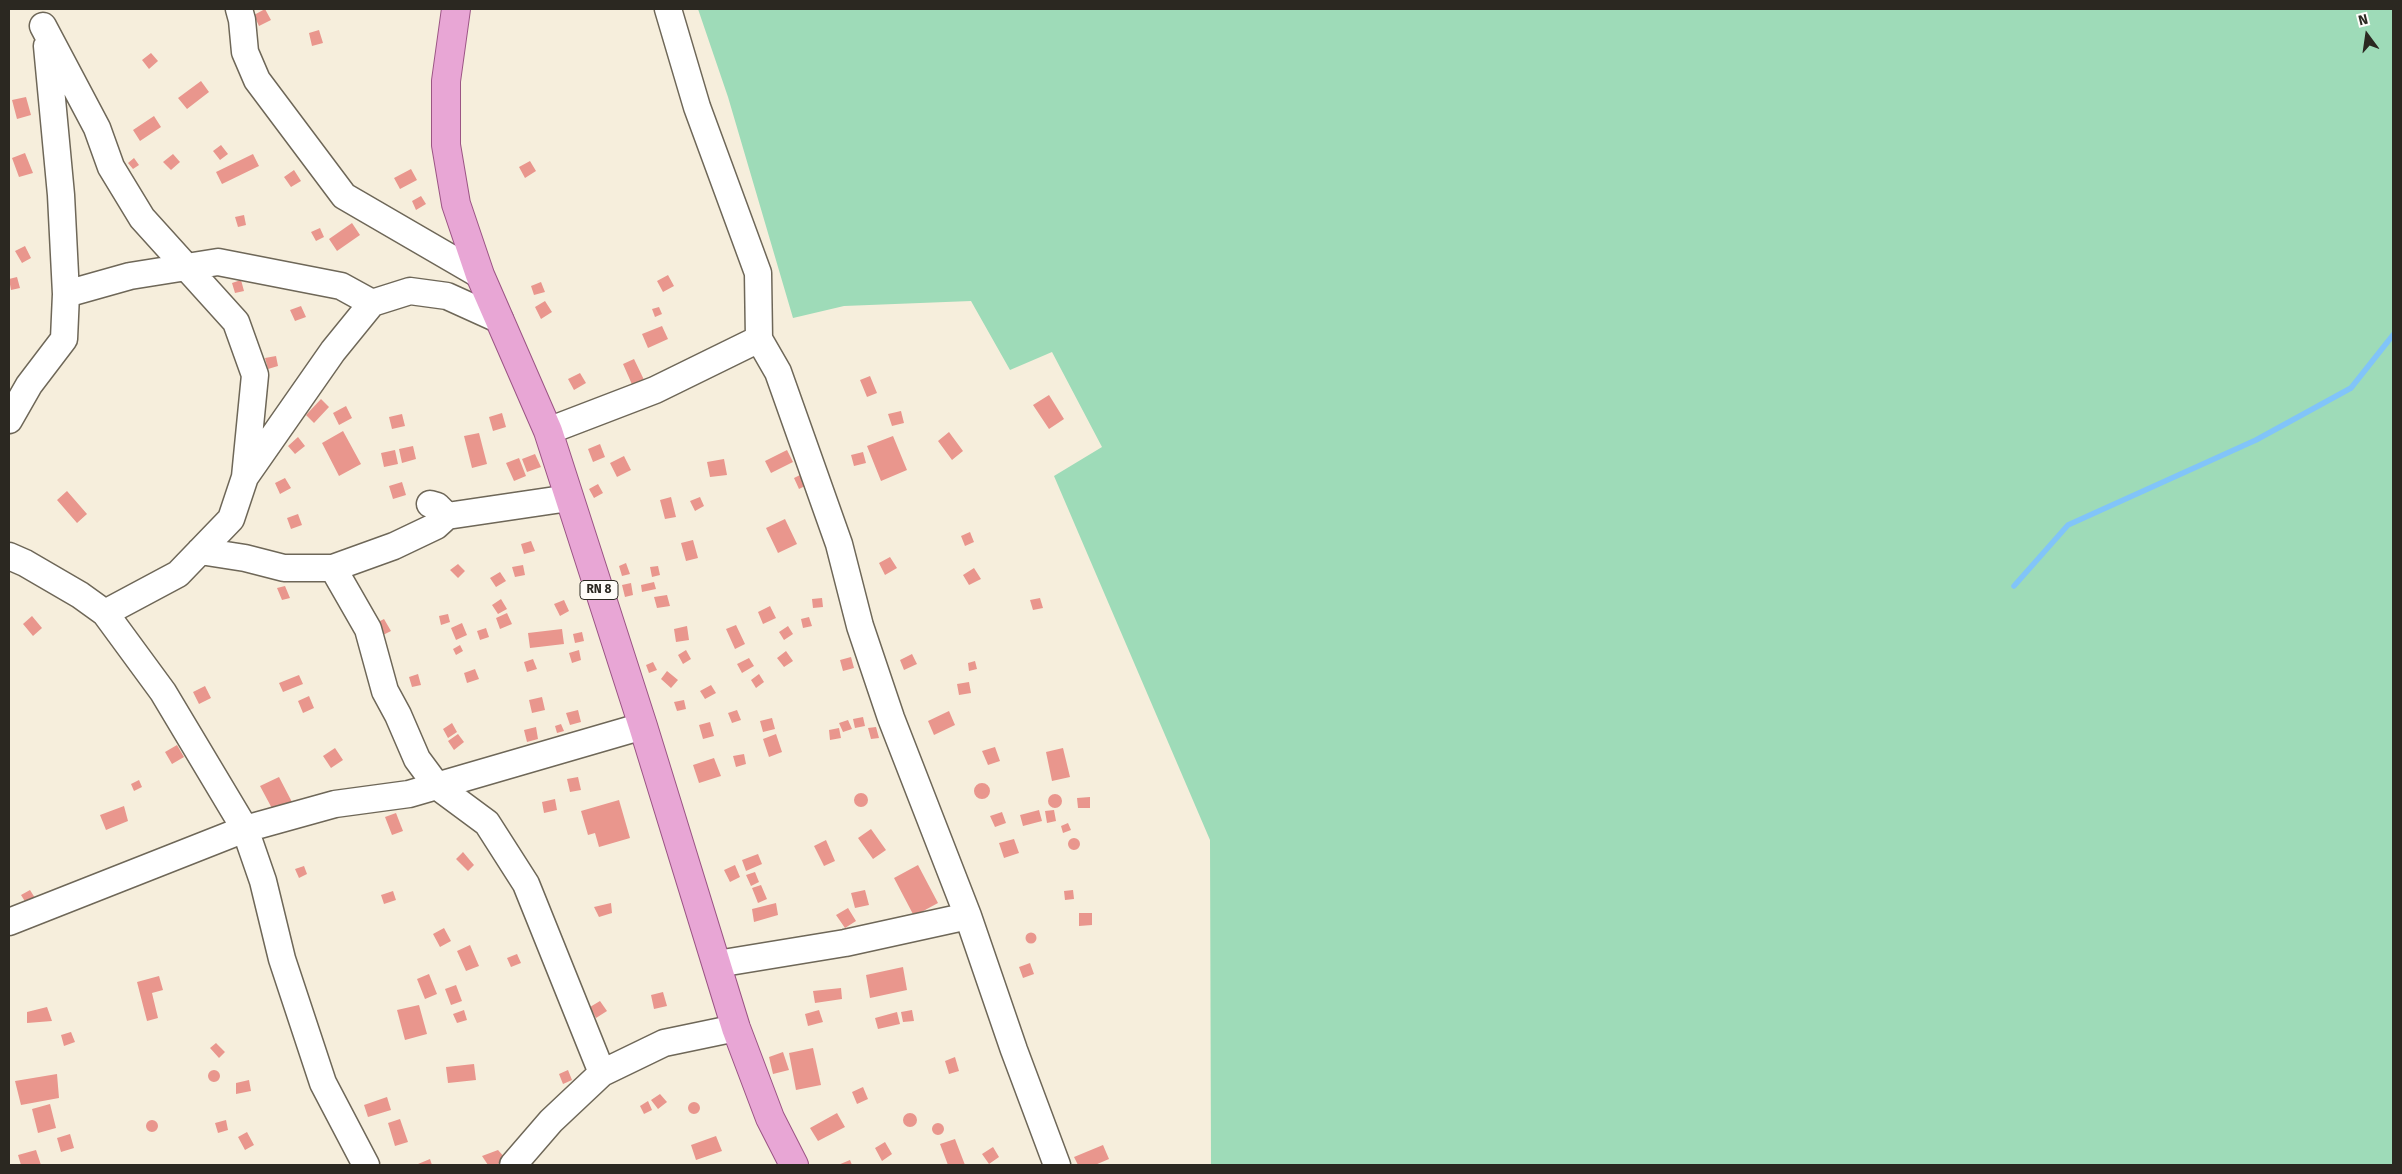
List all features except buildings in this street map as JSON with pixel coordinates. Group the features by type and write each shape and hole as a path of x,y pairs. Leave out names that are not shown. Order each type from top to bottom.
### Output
{"main road":[{"name":"RN 8","path":"456,9 446,81 446,145 456,204 480,275 548,430 643,726 736,1028 770,1118 794,1165"}],"street":[{"path":"238,9 242,20 245,52 257,80 344,196 480,275"},
{"path":"668,9 697,106 758,273 759,339 781,381 839,544 860,626 892,718 968,916 1014,1050 1058,1165"},
{"path":"41,17 97,128 116,176 142,218 236,322 255,375 245,478 230,519 178,574 105,613"},
{"path":"9,420 29,385 64,339 66,294 52,86 49,56 41,17"},
{"path":"66,294 130,276 218,262 340,286 372,303"},
{"path":"245,478 333,351 372,303 410,291 447,296 500,320"},
{"path":"548,430 655,390 759,339"},
{"path":"200,551 245,558 284,568 334,568 394,546 436,526 439,510 569,498"},
{"path":"9,556 25,563 80,595 105,613 163,692 245,829 263,881 282,959 323,1083 366,1165"},
{"path":"334,568 368,628 385,691 418,759 438,786 486,823 526,884 602,1073"},
{"path":"9,922 245,829 335,804 409,794 643,726"},
{"path":"717,964 845,943 968,916"},
{"path":"513,1165 551,1121 602,1073 664,1043 736,1028"}],"green space":[{"path":"698,9 2393,9 2393,1165 1211,1165 1210,840 1054,476 1102,447 1052,352 1010,370 971,301 844,306 793,318 728,97"}],"waterway":[{"path":"2014,586 2068,525 2256,440 2351,388 2393,335"}]}
